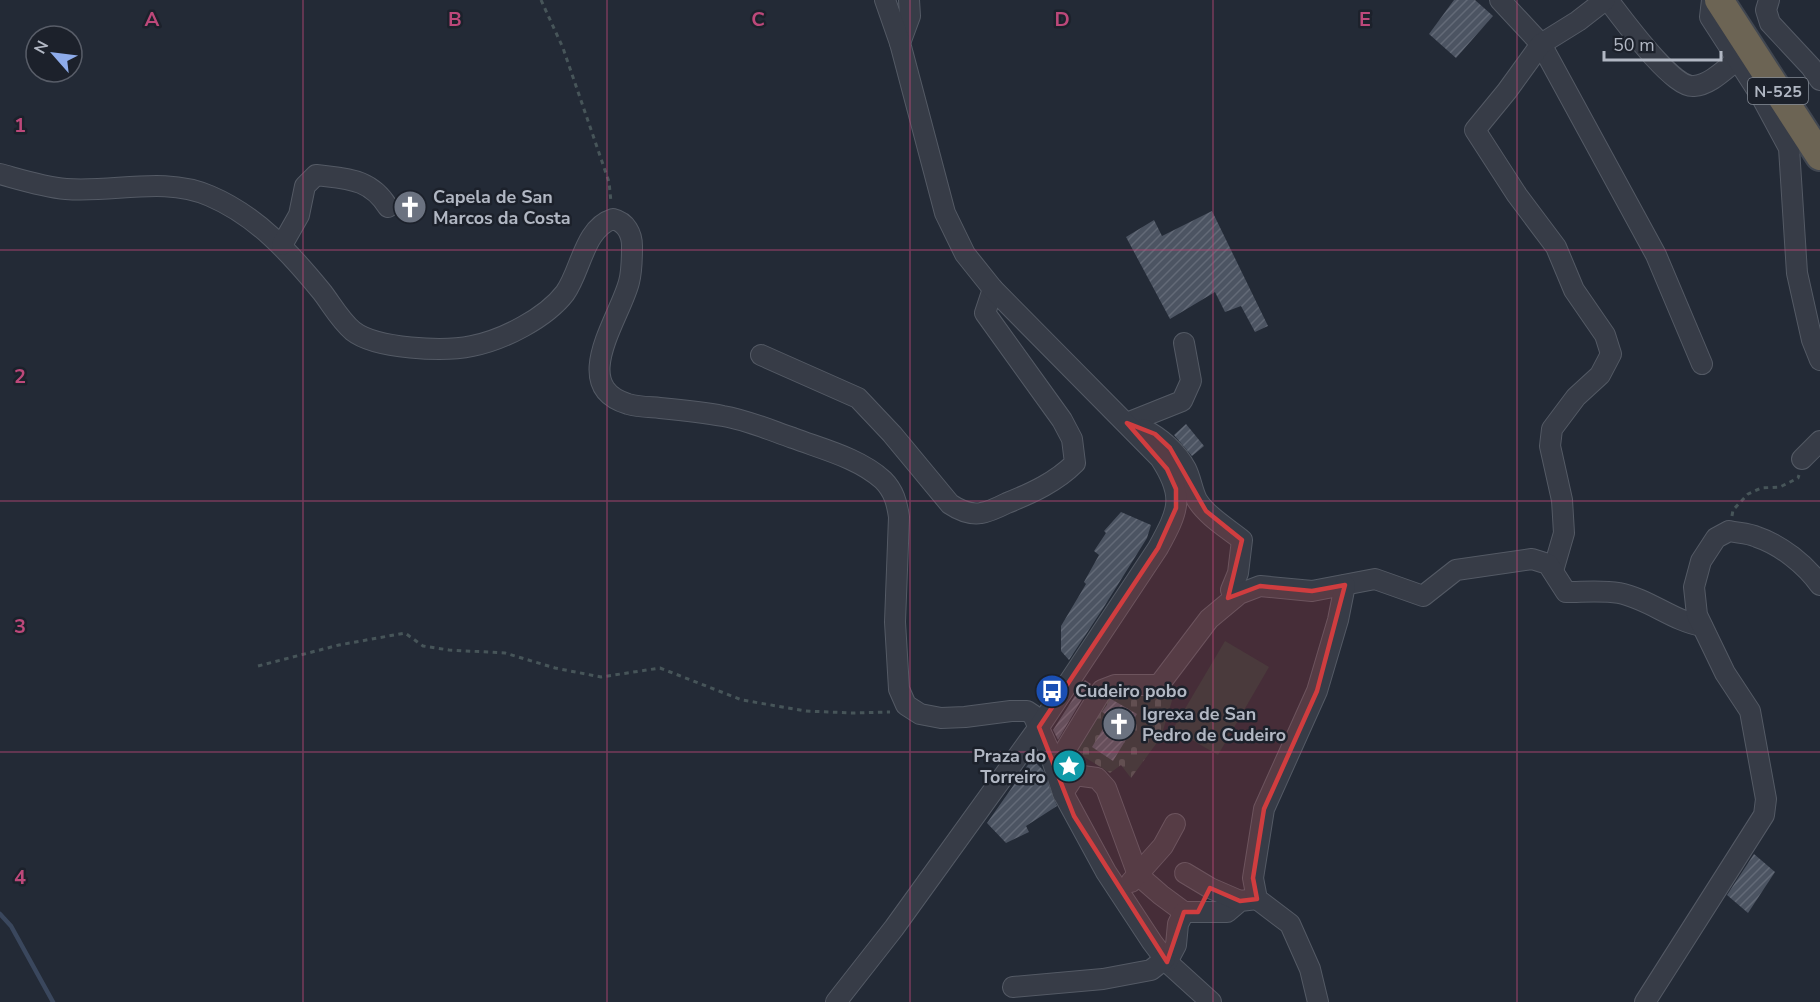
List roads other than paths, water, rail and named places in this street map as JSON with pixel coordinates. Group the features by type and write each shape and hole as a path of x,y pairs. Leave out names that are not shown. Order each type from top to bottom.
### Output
{"highway":[{"name":"N-525","path":"1743,6 1744,55 1805,146"}],"street":[{"path":"836,1002 894,928 1039,727 1158,548 1172,522 1176,508 1176,489 1173,478 1160,458 993,289 965,254 945,213 900,43 885,0"},
{"path":"900,43 910,16 909,0"},
{"path":"1500,0 1541,44 1656,255 1702,364"},
{"path":"1553,571 1564,533 1562,500 1550,446 1551,429 1576,397 1600,375 1611,354 1605,336 1574,290 1556,247 1517,195 1475,130 1541,44 1606,0 1676,80 1689,87 1698,86 1711,79 1744,55"},
{"path":"1743,6 1811,67 1820,80"},
{"path":"1805,146 1797,273 1812,340 1820,360"},
{"path":"0,174 66,189 139,185 196,191 208,195 234,208 282,245 346,325 362,337 409,347 471,347 521,327 553,306 574,279 589,240 604,223 613,219 621,222 630,233 632,251 629,282 603,344 601,375 604,389 627,404 716,415 751,423 856,463 884,481 897,502 899,517 895,608 898,679 902,698 912,711 929,716 953,718 996,712 1028,711 1033,715 1062,793 1106,872 1166,961 1211,1002"},
{"path":"282,245 299,215 305,186 316,175 367,184 381,196 388,207"},
{"path":"761,355 858,398 892,434 950,504 969,513 981,513 1036,491 1063,475 1076,463 1072,439 1062,420 985,313 993,289"},
{"path":"1127,423 1182,401 1191,381 1184,343"},
{"path":"1127,423 1155,435 1170,448 1186,469 1201,505 1242,540 1238,573 1231,590 1234,598"},
{"path":"1802,459 1820,441"},
{"path":"1645,1002 1764,815 1766,799 1750,711 1725,673 1697,615 1694,587 1701,561 1716,538 1729,531 1757,537 1782,550 1811,572 1820,585"},
{"path":"1075,776 1066,749 1102,690 1115,685 1159,685 1209,619 1239,594 1260,586 1312,591 1375,579 1423,597 1456,570 1532,559 1548,564 1566,592 1618,593 1657,607 1685,623 1702,626"},
{"path":"1075,776 1097,778 1106,788 1138,875 1161,896 1191,912 1227,912 1248,900 1264,809 1317,692 1338,620 1345,585"},
{"path":"1062,793 1075,776"},
{"path":"1121,892 1162,846 1175,824"},
{"path":"1185,873 1210,888 1248,900 1290,924 1310,969 1318,1002"},
{"path":"1013,987 1103,979 1152,970 1166,961 1176,945 1178,924 1210,888"}],"waterway":[{"path":"0,914 11,926 53,1002"}],"place":[{"name":"Capela de San Marcos da Costa","path":"410,207"},
{"name":"Cudeiro pobo","path":"1052,691"},
{"name":"Igrexa de San Pedro de Cudeiro","path":"1119,724"},
{"name":"Praza do Torreiro","path":"1069,766"}]}
